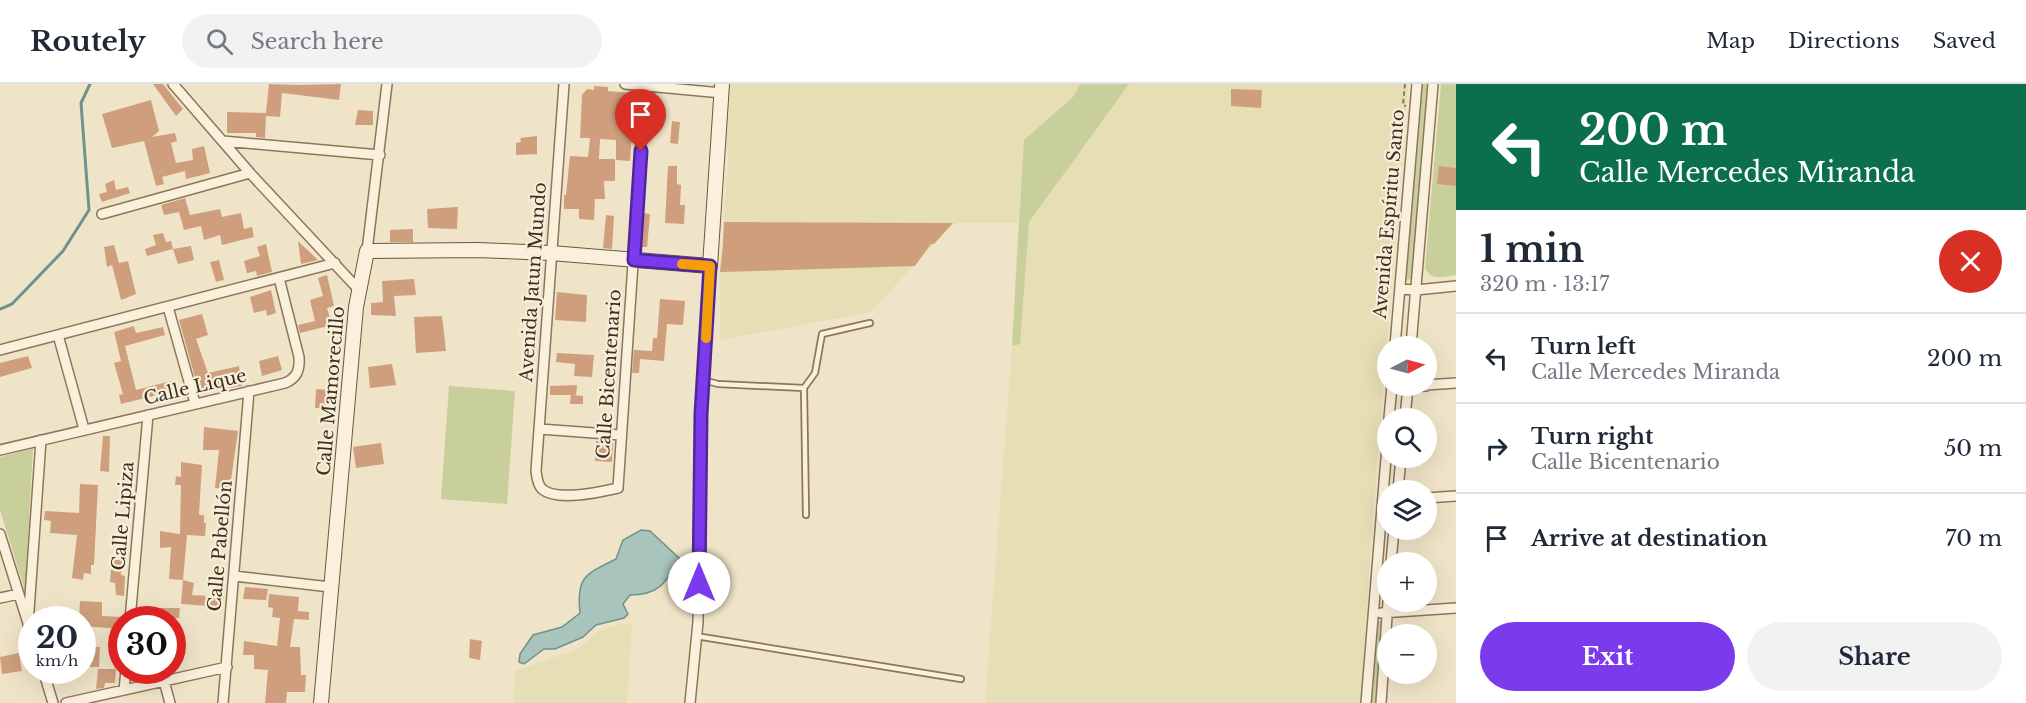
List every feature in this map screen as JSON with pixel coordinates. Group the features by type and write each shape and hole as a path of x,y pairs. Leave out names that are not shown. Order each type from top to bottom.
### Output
{"street":[{"path":"173,84 250,173 359,290"},
{"name":"Calle Mamorecillo","path":"321,703 359,290 367,251 387,84"},
{"name":"Avenida Jatun Mundo","path":"564,84 537,482 543,490 564,494 588,494 618,488"},
{"path":"625,84 722,88 701,414 699,583 690,703"},
{"name":"Avenida Espíritu Santo","path":"1396,336 1417,84"},
{"name":"Avenida Espíritu Santo","path":"1412,336 1433,84"},
{"name":"Calle Bicentenario","path":"618,488 645,85"},
{"path":"223,141 380,154"},
{"path":"102,214 250,173"},
{"path":"367,251 477,250 551,253 710,266"},
{"path":"0,350 335,263"},
{"name":"Calle Lique","path":"0,450 293,380 300,366 279,278"},
{"path":"1400,289 1416,290 1456,286"},
{"path":"168,307 195,403"},
{"path":"58,335 84,429"},
{"path":"1437,385 1456,383"},
{"name":"Calle Pabellón","path":"224,703 249,391"},
{"name":"Calle Lipiza","path":"131,606 148,415"},
{"path":"540,429 621,435"},
{"path":"29,606 41,440"},
{"path":"1437,497 1456,496"},
{"path":"0,534 23,606"},
{"path":"1366,703 1381,540"},
{"path":"234,576 330,587"},
{"path":"0,598 19,594"},
{"path":"1373,613 1456,608"},
{"path":"1381,703 1386,613"},
{"path":"186,676 226,668"},
{"path":"47,684 53,703"},
{"path":"124,690 125,684"},
{"path":"66,703 151,684"},
{"path":"165,684 170,703"}],"lane":[{"path":"806,514 804,388 815,373 822,334 870,322"},
{"path":"704,380 718,384 804,388"},
{"path":"696,636 961,679"}],"shaded area":[{"path":"726,84 1408,84 1388,336 1377,336 1377,396 1383,396 1382,408 1377,408 1377,466 1360,703 985,703 1012,346 1018,223 953,223 871,312 720,340 720,272 729,149 722,148"},
{"path":"621,624 632,624 627,703 513,703 515,671 578,649 598,631"}],"green space":[{"path":"1080,84 1129,84 1029,222 1020,344 1012,346 1024,140 1073,97"},
{"path":"1420,84 1429,84 1412,279 1404,280"},
{"path":"1441,84 1456,84 1456,275 1447,277 1431,275 1425,268"},
{"path":"449,386 515,391 507,504 441,499"},
{"path":"33,448 25,591 0,510 0,457"},
{"path":"1376,621 1381,621 1381,624 1377,624 1377,703 1370,703"}],"water":[{"path":"641,530 650,531 680,559 661,586 648,593 630,595 623,604 628,614 624,618 596,625 583,637 555,649 544,649 524,664 519,662 520,654 533,635 562,627 580,613 580,591 585,578 616,559 623,540"}],"building":[{"path":"153,84 163,84 183,109 176,116"},
{"path":"269,84 341,84 339,100 282,93 280,117 266,116 265,138 256,137 256,133 227,133 227,112 266,113"},
{"path":"594,86 608,87 608,91 632,93 631,115 633,116 630,161 616,160 616,140 600,139 599,159 615,159 615,181 604,181 605,199 595,199 594,220 579,219 579,209 564,209 564,195 566,195 570,156 588,157 590,138 580,138 582,95 587,89 594,90"},
{"path":"1231,89 1262,90 1261,108 1231,106"},
{"path":"151,100 159,131 152,137 175,133 177,141 171,143 176,163 193,160 192,149 204,146 210,173 186,179 185,171 162,177 164,184 156,186 144,141 112,148 102,114"},
{"path":"358,110 373,111 373,125 355,125"},
{"path":"672,121 680,122 678,144 670,143"},
{"path":"537,136 537,154 516,155 516,143 521,142 520,138"},
{"path":"668,166 677,166 677,184 681,185 680,205 685,205 684,224 665,223"},
{"path":"1439,166 1456,168 1456,186 1437,184"},
{"path":"114,180 116,190 128,187 130,193 102,202 99,194 107,192 105,184"},
{"path":"185,198 190,215 220,209 222,217 241,213 244,229 252,227 254,237 222,245 220,235 204,240 201,226 184,230 179,212 164,215 161,205"},
{"path":"458,207 457,229 428,228 427,209"},
{"path":"643,213 650,214 647,247 641,247"},
{"path":"606,215 614,216 612,249 603,248"},
{"path":"724,222 953,223 934,244 931,244 915,266 720,272"},
{"path":"413,229 413,242 390,242 390,230"},
{"path":"163,233 166,242 171,241 173,249 147,256 145,249 156,245 153,235"},
{"path":"298,241 318,260 301,264"},
{"path":"266,244 272,272 257,276 256,271 247,273 244,261 260,256 257,247"},
{"path":"114,245 119,263 128,261 136,294 121,300 112,265 107,267 104,247"},
{"path":"191,246 194,260 178,264 173,249"},
{"path":"219,260 224,280 216,282 210,262"},
{"path":"327,275 334,306 327,308 332,325 300,333 298,325 315,321 310,300 323,296 318,278"},
{"path":"414,279 416,295 394,296 396,316 371,315 371,303 383,302 382,281"},
{"path":"271,290 276,313 267,316 266,310 254,313 250,297"},
{"path":"557,292 587,295 586,322 555,320"},
{"path":"660,299 685,301 683,325 667,324 664,361 640,359 639,373 632,373 634,350 652,351 653,338 657,338"},
{"path":"202,314 208,335 196,339 208,373 239,366 242,386 229,388 228,386 199,392 179,320"},
{"path":"442,316 446,351 416,353 414,317"},
{"path":"134,326 136,333 163,327 165,335 125,346 136,390 171,381 173,391 121,404 119,395 123,394 114,363 121,361 114,332"},
{"path":"557,353 594,355 592,377 574,376 575,364 556,362"},
{"path":"28,356 32,368 0,377 0,363"},
{"path":"278,356 282,370 262,376 259,361"},
{"path":"392,364 396,385 370,388 368,367"},
{"path":"577,385 576,395 572,395 583,396 583,404 570,404 571,395 550,395 550,386"},
{"path":"316,389 328,390 326,409 315,408"},
{"path":"204,427 238,431 231,480 232,489 215,488 219,450 203,450"},
{"path":"103,436 110,436 109,472 100,471"},
{"path":"596,441 613,442 612,462 595,461"},
{"path":"381,443 384,464 356,468 353,447"},
{"path":"181,462 202,465 199,515 204,515 204,523 206,523 205,536 187,535 183,580 169,579 171,547 160,548 160,531 180,534 181,485 175,485 176,476 181,477"},
{"path":"80,484 98,485 94,565 91,565 91,574 84,573 83,580 72,578 77,535 50,533 51,521 44,520 45,511 79,513"},
{"path":"112,560 122,560 121,575 125,576 124,596 116,595 115,583 110,582"},
{"path":"183,580 194,583 192,595 224,597 222,607 181,604"},
{"path":"245,587 268,589 266,600 243,599"},
{"path":"269,594 299,597 298,611 309,612 309,620 294,619 290,647 300,647 301,675 306,675 305,692 287,692 286,703 265,703 268,670 254,669 254,655 243,655 244,641 277,646 280,618 272,617 273,608 268,607"},
{"path":"80,601 102,602 102,616 108,616 108,628 96,627 96,606 80,606"},
{"path":"470,639 482,641 480,660 469,658"},
{"path":"96,647 100,647 99,667 96,667"},
{"path":"18,653 18,672 2,674 0,657"},
{"path":"98,669 108,669 108,683 105,683 104,688 96,689"}],"waterway":[{"path":"0,309 12,304 63,251 89,210 81,103 90,84"}],"slow traffic":[{"path":"682,264 710,266 706,338"}],"route":[{"path":"641,151 634,260 710,266 701,414 699,583"}]}
